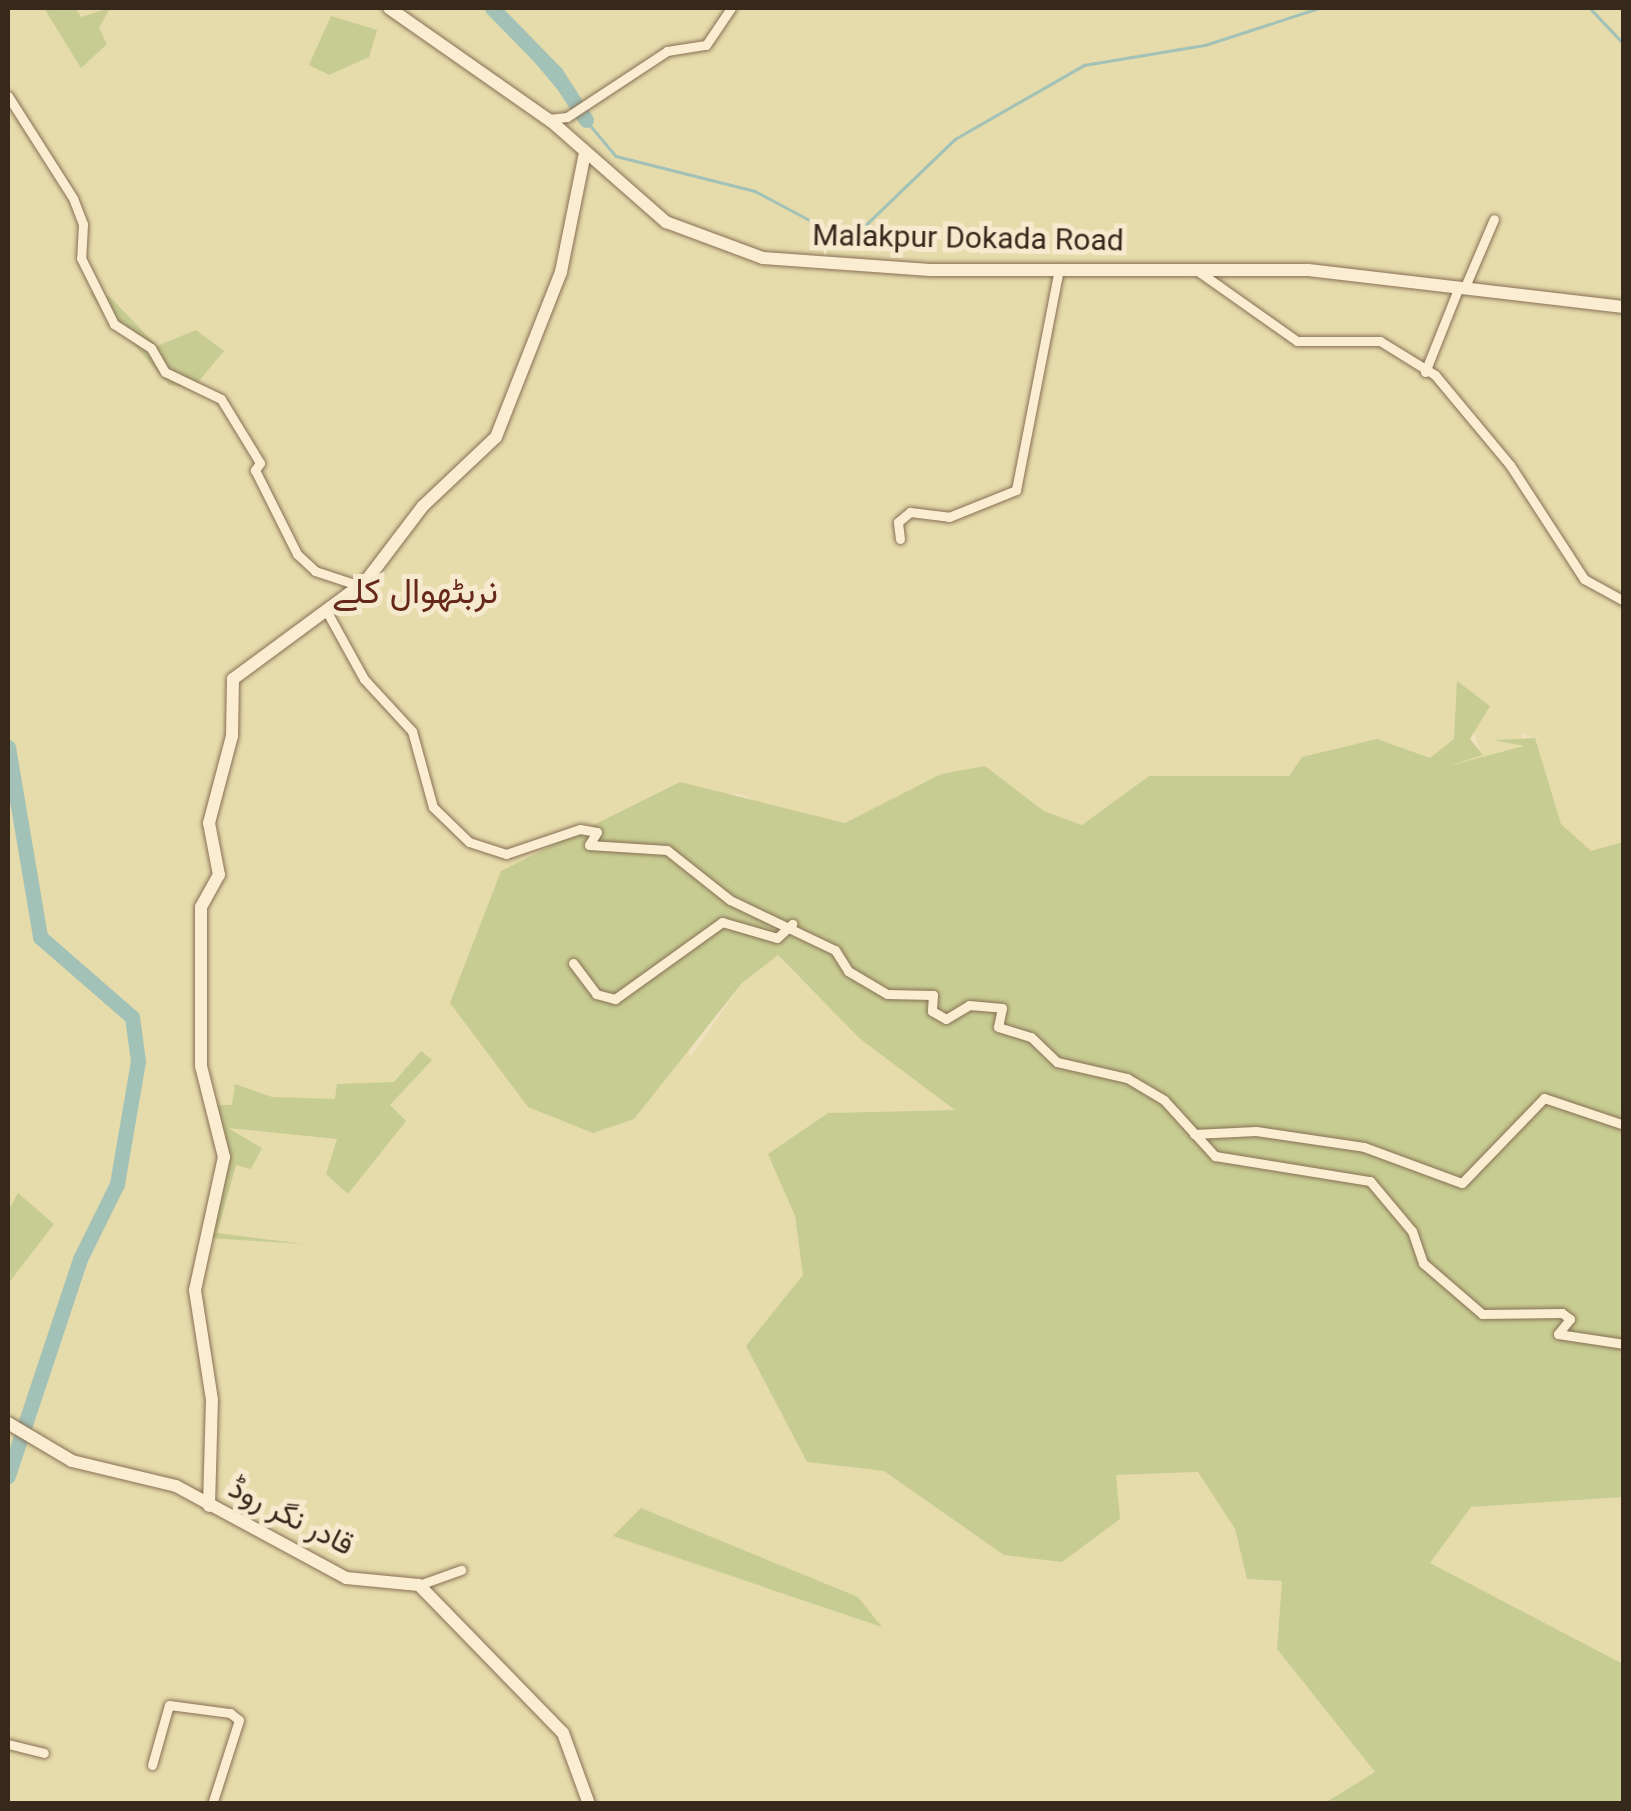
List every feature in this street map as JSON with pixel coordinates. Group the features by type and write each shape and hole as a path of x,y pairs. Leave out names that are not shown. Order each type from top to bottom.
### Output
{"street":[{"name":"Malakpur Dokada Road","path":"390,8 548,119 666,222 763,258 1381,275 1461,289 1624,306"},
{"path":"548,119 567,117 667,51 706,45 731,8"},
{"path":"8,96 73,198 84,224 81,258 114,324 151,348 166,372 221,399 260,463 255,470 297,554 360,586"},
{"path":"567,117 568,137"},
{"path":"209,1506 212,1400 196,1290 224,1158 200,1066 201,907 219,876 210,815 232,736 234,679 360,586 423,506 496,437 561,272 585,152"},
{"path":"1425,372 1494,219"},
{"path":"1192,267 1297,341 1380,341 1425,372 1510,465 1584,579 1624,601"},
{"path":"900,539 898,522 910,512 949,517 1016,490 1059,268"},
{"path":"327,612 364,679 412,732 430,802 460,836 506,854 562,830 596,832 589,845 659,847 738,905 792,924 873,987 902,998 933,995 938,1016 979,1003 1002,1008 998,1027 1031,1037 1067,1066 1137,1083 1215,1156 1251,1168 1343,1171 1370,1182 1412,1231 1423,1263 1482,1314 1562,1314 1570,1319 1558,1334 1624,1344"},
{"path":"573,963 596,994 615,1000 722,922 777,938 792,924"},
{"path":"1194,1134 1256,1130 1364,1146 1462,1183 1544,1098 1624,1125"},
{"name":"قادر نگر روڈ","path":"10,1425 45,1446 176,1486 346,1578 419,1585"},
{"path":"461,1570 419,1585 564,1733 588,1804"},
{"path":"152,1766 169,1705 230,1713 240,1720 212,1804"},
{"path":"8,1744 44,1753"}],"shaded area":[{"path":"8,8 1623,8 1623,842 1591,852 1561,824 1534,738 1522,733 1520,752 1447,765 1480,750 1459,686 1454,740 1429,759 1335,751 1302,757 1289,776 1149,776 1083,825 1044,811 985,766 941,774 845,823 799,819 740,794 650,798 624,810 690,1058 742,983 777,955 859,1038 957,1110 828,1113 769,1154 795,1216 803,1276 746,1346 807,1462 884,1471 1004,1555 1115,1475 1198,1472 1235,1529 1247,1579 1282,1581 1277,1649 1376,1773 1325,1804 8,1804"},
{"path":"1623,1497 1623,1664 1429,1563 1471,1507"}],"green space":[{"path":"44,8 75,8 81,17 110,8 99,28 107,44 81,68"},
{"path":"331,16 377,30 369,57 329,75 309,65"},
{"path":"89,293 110,297 157,346 196,330 224,351 193,388 169,385"},
{"path":"1457,681 1490,706 1470,739 1483,755 1448,766 1524,746 1494,740 1535,738 1561,824 1591,851 1623,842 1624,1497 1471,1507 1430,1563 1623,1664 1623,1803 1325,1803 1375,1772 1277,1649 1282,1581 1247,1579 1235,1529 1198,1472 1116,1475 1120,1519 1062,1562 1004,1555 884,1471 807,1462 746,1346 803,1275 795,1216 768,1154 828,1113 955,1110 859,1038 778,955 742,983 634,1119 593,1133 528,1107 450,1003 501,871 680,782 845,823 941,774 985,766 1044,811 1082,825 1149,776 1289,776 1302,757 1377,739 1430,758 1454,739"},
{"path":"421,1051 432,1060 390,1105 406,1121 348,1194 326,1174 337,1139 228,1128 262,1148 251,1169 236,1165 217,1233 304,1244 208,1238 228,1166 213,1105 232,1105 235,1084 272,1097 335,1099 337,1084 394,1082"},
{"path":"18,1193 54,1224 8,1284 8,1211"},
{"path":"641,1508 858,1597 882,1627 613,1536"}],"waterway":[{"path":"491,8 568,99"},
{"path":"492,8 555,72 586,120"},
{"path":"580,113 616,156 755,191 849,241 955,139 1084,65 1205,45 1319,8"},
{"path":"1590,8 1624,44"},
{"path":"8,747 40,937 132,1017 138,1061 117,1184 80,1259 8,1476"}],"district":[{"name":"نربٹھوال کلے","path":"415,595"}]}
